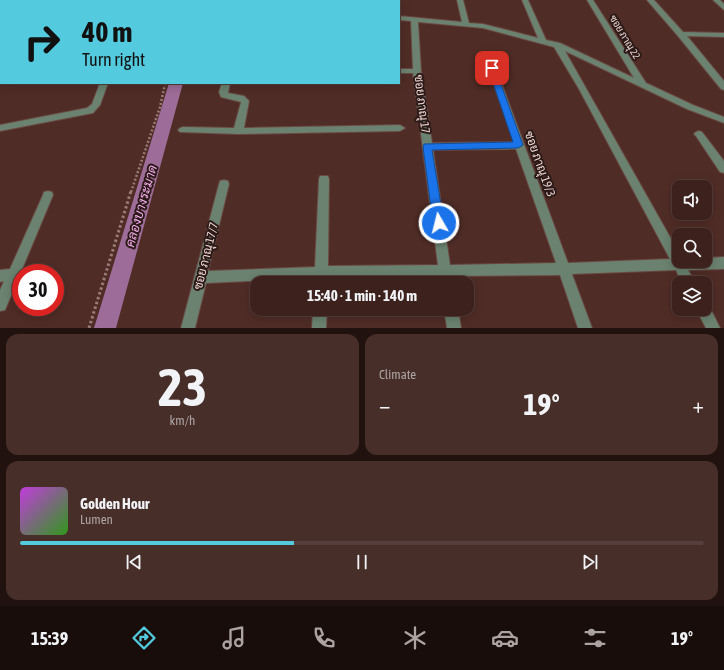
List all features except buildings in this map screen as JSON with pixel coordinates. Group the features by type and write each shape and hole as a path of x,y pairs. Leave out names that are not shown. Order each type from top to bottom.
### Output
{"street":[{"path":"460,0 466,24"},
{"path":"525,0 543,41"},
{"name":"ซอย ภาณุ 22","path":"590,0 643,85"},
{"path":"650,0 681,34 724,87"},
{"path":"716,0 724,8"},
{"path":"400,18 466,24 557,45 690,107 724,120"},
{"name":"ซอย ภาณุ 17","path":"414,19 417,71 446,276"},
{"path":"681,34 724,35"},
{"path":"557,45 583,89 672,253"},
{"name":"ซอย ภาณุ 19/3","path":"492,68 518,145 585,328"},
{"path":"400,71 417,71"},
{"path":"0,128 90,112 96,105 104,84"},
{"path":"226,84 223,92 224,95 241,98 245,101 238,131"},
{"path":"183,130 238,131 400,128"},
{"path":"699,134 724,169"},
{"path":"427,147 518,145"},
{"path":"322,276 324,179"},
{"name":"ซอย ภาณุ 17/7","path":"188,328 224,184"},
{"path":"17,264 48,195"},
{"path":"712,263 724,263"},
{"path":"349,276 445,269 564,269 672,264"},
{"path":"0,276 12,274"},
{"path":"0,305 12,276"},
{"path":"201,277 250,277"},
{"path":"319,328 320,316"},
{"path":"452,316 454,328"},
{"path":"707,316 713,328"}],"path":[{"path":"89,328 138,169 160,107 165,84"}],"waterway":[{"name":"คลองบางระมาด","path":"105,328 176,84"}],"route":[{"path":"439,223 427,147 518,145 492,68"}]}
